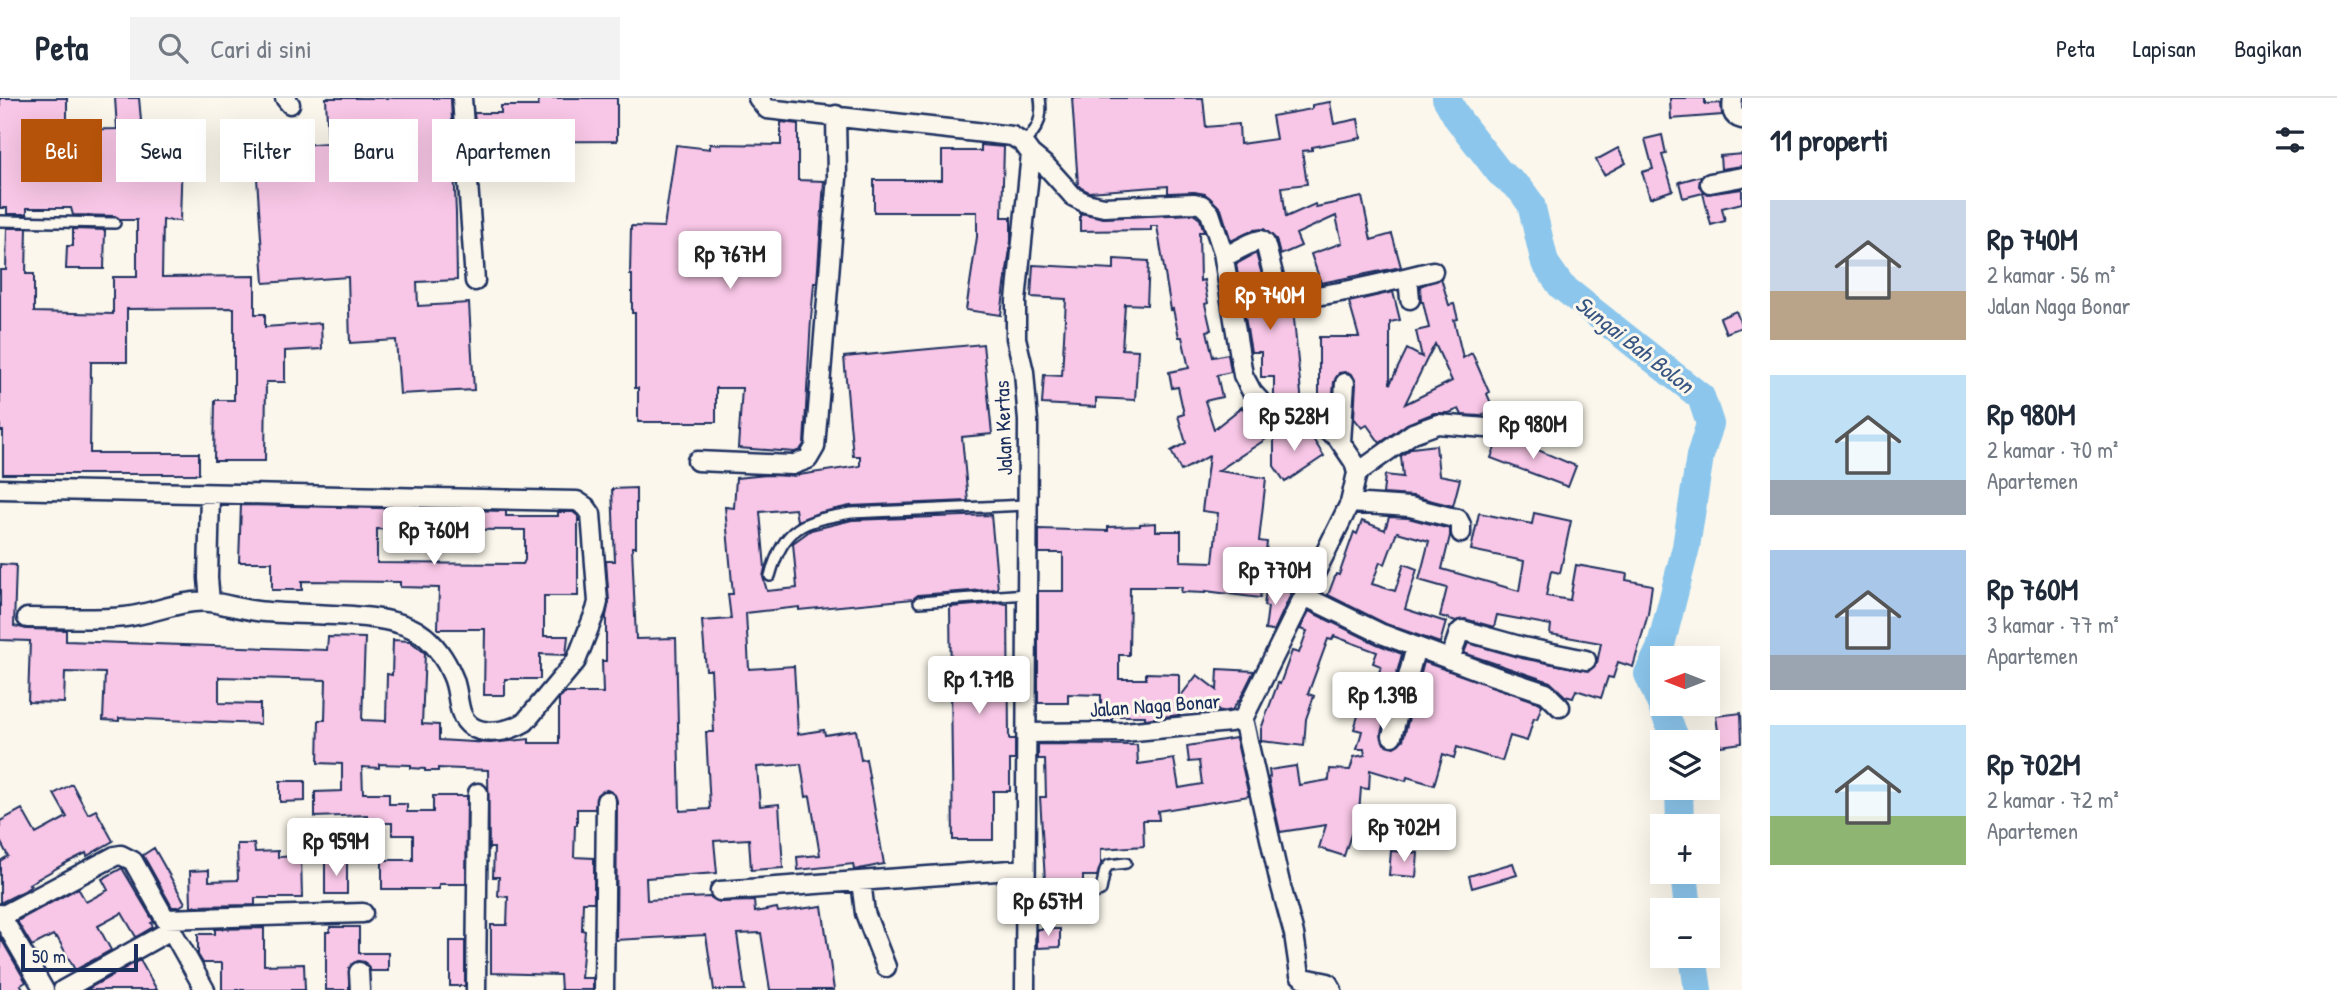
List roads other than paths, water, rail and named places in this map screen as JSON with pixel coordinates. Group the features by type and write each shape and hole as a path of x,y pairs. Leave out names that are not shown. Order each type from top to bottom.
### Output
{"street":[{"path":"462,98 475,281"},
{"path":"758,98 767,109 1012,136 1048,168 1074,197 1086,203 1104,207 1194,203 1202,205 1210,213 1224,257 1243,375 1252,392 1263,404 1328,430 1341,442 1354,462 1357,473 1413,432 1437,424 1486,428"},
{"path":"1734,98 1733,113 1735,117 1742,119"},
{"path":"697,461 792,465 808,459 815,447 836,177 836,115"},
{"name":"Jalan Kertas","path":"1025,990 1028,421 1024,372 1016,338 1016,301 1027,148"},
{"path":"1710,183 1742,177"},
{"path":"1224,257 1261,240 1265,243 1278,295 1289,298 1315,297 1433,271"},
{"path":"1408,277 1410,299"},
{"path":"1341,442 1345,383"},
{"name":"Jalan Naga Bonar","path":"1026,733 1124,732 1243,719 1350,503 1357,473"},
{"path":"0,489 577,501 591,514 598,602 576,662 525,722 514,728 483,732 471,726 461,714 453,675 428,638 417,630 389,620 256,611 210,602 189,601 125,617 27,618"},
{"path":"210,494 210,602"},
{"path":"1350,503 1410,507 1458,519 1461,533"},
{"path":"1304,596 1382,634 1546,693 1560,706"},
{"path":"1450,660 1462,630 1523,647 1586,660"},
{"path":"1392,736 1416,647"},
{"path":"1243,719 1294,934 1300,975 1328,983 1332,990"},
{"path":"476,990 478,793"},
{"path":"604,990 606,801"},
{"path":"44,990 1,916 121,855 132,861 205,990"},
{"path":"720,891 1025,869"},
{"path":"861,881 865,913 886,967"},
{"path":"64,990 168,924 363,914"}],"lane":[{"path":"1027,148 1039,124 1041,98"},
{"path":"0,221 115,223"},
{"path":"770,576 788,535 795,528 830,516 1027,505"},
{"path":"919,602 1027,594"},
{"path":"1025,906 1076,904 1101,890 1105,870 1109,865 1126,863"}],"waterway":[{"name":"Sungai Bah Bolon","path":"1446,98 1458,119 1499,172 1520,189 1531,204 1545,263 1561,286 1701,397 1710,424 1700,456 1686,547 1660,649 1648,674 1672,730"},
{"name":"Sungai Bah Bolon","path":"1679,800 1680,814"},
{"name":"Sungai Bah Bolon","path":"1685,884 1687,898"},
{"name":"Sungai Bah Bolon","path":"1695,968 1698,990"}]}
